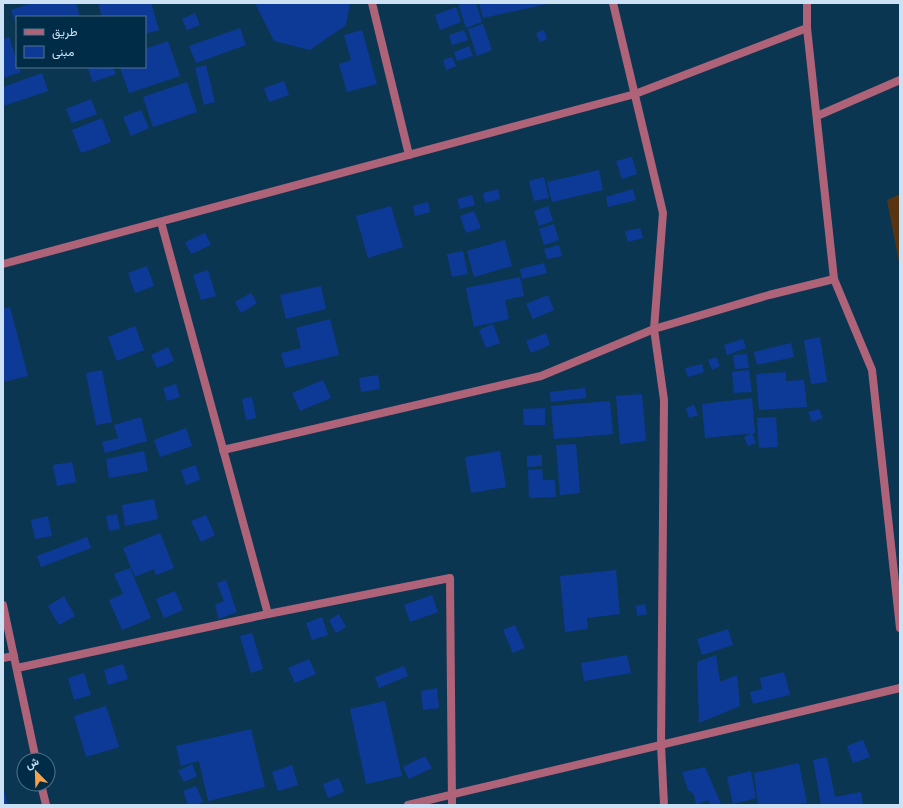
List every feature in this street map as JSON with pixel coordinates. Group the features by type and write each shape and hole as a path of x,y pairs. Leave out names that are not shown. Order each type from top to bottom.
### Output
{"street":[{"path":"372,3 408,155"},
{"path":"613,3 664,213 654,329 664,400 661,745 664,805"},
{"path":"807,3 807,28 834,279 872,370 900,628"},
{"path":"3,264 635,94 807,28"},
{"path":"817,116 900,80"},
{"path":"161,222 268,614"},
{"path":"223,450 541,376 654,329 769,295 834,279"},
{"path":"17,668 268,614 450,578 452,805"},
{"path":"3,605 34,752"},
{"path":"3,658 14,656"},
{"path":"408,805 900,688"},
{"path":"43,792 46,805"}],"shaded area":[{"path":"900,194 900,267 887,200"}],"building":[{"path":"32,3 76,3 80,16 16,16 16,24 11,10"},
{"path":"98,3 151,3 159,30 146,34 146,16 102,16"},
{"path":"255,3 350,3 346,25 310,50 274,41"},
{"path":"458,3 476,3 482,22 466,28"},
{"path":"479,3 547,3 547,4 483,18"},
{"path":"456,7 461,22 440,30 435,15"},
{"path":"195,13 200,25 187,30 182,19"},
{"path":"483,24 492,50 477,56 468,29"},
{"path":"240,28 246,45 196,63 189,46"},
{"path":"362,30 377,84 347,92 339,64 351,60 344,35"},
{"path":"464,30 468,40 452,45 449,35"},
{"path":"544,30 547,39 540,42 536,33"},
{"path":"9,37 16,58 16,68 19,68 21,72 3,78 3,39"},
{"path":"168,41 180,76 129,93 120,68 146,68 146,49"},
{"path":"469,46 473,56 457,61 454,52"},
{"path":"452,57 456,66 446,70 443,60"},
{"path":"206,65 215,102 204,105 195,68"},
{"path":"87,68 113,68 116,74 93,82"},
{"path":"42,73 48,91 3,106 3,87"},
{"path":"284,81 289,95 269,102 264,88"},
{"path":"187,82 197,112 153,127 143,97"},
{"path":"91,99 97,114 72,123 66,109"},
{"path":"141,110 149,128 131,136 123,117"},
{"path":"102,118 111,142 81,153 72,130"},
{"path":"632,157 637,174 622,179 616,161"},
{"path":"599,170 603,190 552,202 547,182"},
{"path":"544,177 549,198 534,201 529,181"},
{"path":"498,189 500,199 485,203 483,193"},
{"path":"633,189 636,200 608,207 606,197"},
{"path":"472,195 475,205 460,209 457,199"},
{"path":"428,202 430,212 415,216 413,206"},
{"path":"391,206 403,247 368,258 356,216"},
{"path":"548,206 553,221 539,226 534,211"},
{"path":"474,211 481,228 466,233 460,216"},
{"path":"554,224 559,240 544,245 539,229"},
{"path":"640,228 643,238 628,242 625,231"},
{"path":"205,233 211,245 191,254 185,242"},
{"path":"505,240 512,266 474,277 467,251"},
{"path":"559,245 562,256 547,259 544,249"},
{"path":"463,251 468,274 452,277 447,254"},
{"path":"544,263 547,273 522,279 520,269"},
{"path":"147,266 154,286 135,293 128,273"},
{"path":"208,270 216,296 201,300 193,275"},
{"path":"520,277 524,296 505,300 509,319 474,327 466,288"},
{"path":"321,286 326,309 286,319 280,295"},
{"path":"251,293 257,303 241,313 235,302"},
{"path":"548,295 554,310 533,319 526,304"},
{"path":"10,307 28,376 3,382 3,309"},
{"path":"330,319 339,355 285,368 281,353 301,348 296,328"},
{"path":"493,324 500,343 486,348 479,330"},
{"path":"135,326 144,350 117,361 108,337"},
{"path":"546,333 550,345 531,353 526,341"},
{"path":"820,337 827,382 811,384 804,340"},
{"path":"743,339 746,348 727,355 724,345"},
{"path":"791,343 794,357 757,365 754,352"},
{"path":"168,347 174,361 157,368 151,355"},
{"path":"747,354 749,368 735,369 733,355"},
{"path":"716,357 720,366 712,370 708,360"},
{"path":"702,364 704,372 688,377 685,368"},
{"path":"102,370 112,422 96,425 86,373"},
{"path":"749,370 752,392 734,393 732,372"},
{"path":"786,372 786,381 804,380 807,407 759,410 756,374"},
{"path":"378,375 380,389 361,392 359,378"},
{"path":"323,380 331,398 300,411 292,393"},
{"path":"176,384 180,397 167,401 163,388"},
{"path":"585,388 586,398 551,402 550,392"},
{"path":"642,394 646,441 620,444 616,396"},
{"path":"252,397 256,418 246,420 242,399"},
{"path":"752,398 755,433 705,438 702,404"},
{"path":"610,401 613,434 554,439 551,406"},
{"path":"694,405 698,415 689,418 686,408"},
{"path":"545,408 545,425 524,425 523,409"},
{"path":"819,409 823,418 812,422 808,412"},
{"path":"141,417 147,441 105,453 102,442 118,438 114,425"},
{"path":"776,417 778,447 759,448 757,418"},
{"path":"186,428 192,446 160,457 154,440"},
{"path":"752,433 756,443 748,446 744,437"},
{"path":"576,444 580,493 560,495 556,445"},
{"path":"144,451 148,471 109,478 106,459"},
{"path":"500,451 506,487 471,493 465,457"},
{"path":"542,455 542,466 527,467 527,456"},
{"path":"72,462 76,482 57,486 53,465"},
{"path":"196,465 200,480 186,485 181,470"},
{"path":"542,469 543,480 555,480 556,497 529,498 528,470"},
{"path":"154,499 158,519 125,526 122,505"},
{"path":"117,514 120,529 109,531 106,516"},
{"path":"206,515 215,535 201,542 191,521"},
{"path":"48,516 52,536 35,539 31,520"},
{"path":"160,533 174,568 156,575 154,569 135,577 123,548"},
{"path":"87,537 91,548 41,567 37,556"},
{"path":"130,568 151,618 122,630 109,600 123,594 114,574"},
{"path":"616,570 620,614 587,618 588,629 565,632 560,576"},
{"path":"226,580 237,612 219,619 215,605 224,601 217,583"},
{"path":"175,591 183,610 164,618 156,599"},
{"path":"432,595 438,612 410,622 404,605"},
{"path":"64,596 75,616 59,625 48,606"},
{"path":"645,604 647,614 637,616 636,606"},
{"path":"339,614 346,627 336,633 329,620"},
{"path":"322,617 328,635 312,640 306,623"},
{"path":"515,625 525,648 513,653 503,630"},
{"path":"728,629 733,645 702,655 697,639"},
{"path":"252,633 263,669 251,673 240,636"},
{"path":"627,655 631,673 584,681 581,663"},
{"path":"716,655 720,682 737,675 740,706 699,723 697,662"},
{"path":"309,659 316,674 295,683 288,668"},
{"path":"123,664 128,679 108,685 104,670"},
{"path":"404,666 408,676 379,688 375,677"},
{"path":"784,672 790,695 753,704 750,692 762,689 760,678"},
{"path":"84,673 91,695 74,700 68,678"},
{"path":"437,688 439,708 423,710 421,691"},
{"path":"385,701 402,776 366,784 350,709"},
{"path":"106,706 119,747 86,757 74,716"},
{"path":"251,729 265,787 208,801 199,761 181,766 176,746"},
{"path":"863,740 870,757 853,763 847,746"},
{"path":"425,756 432,768 409,779 403,767"},
{"path":"827,757 835,797 861,792 863,805 821,805 813,760"},
{"path":"799,763 807,803 793,805 758,805 754,773"},
{"path":"192,764 197,776 184,782 178,771"},
{"path":"292,765 298,785 278,791 272,772"},
{"path":"705,767 721,804 719,805 711,805 708,800 696,805 694,794 688,790 682,772"},
{"path":"751,771 756,798 733,804 727,777"},
{"path":"339,778 344,792 328,798 323,784"},
{"path":"196,786 203,802 195,805 188,805 183,791"},
{"path":"3,787 8,805 3,805"}]}
